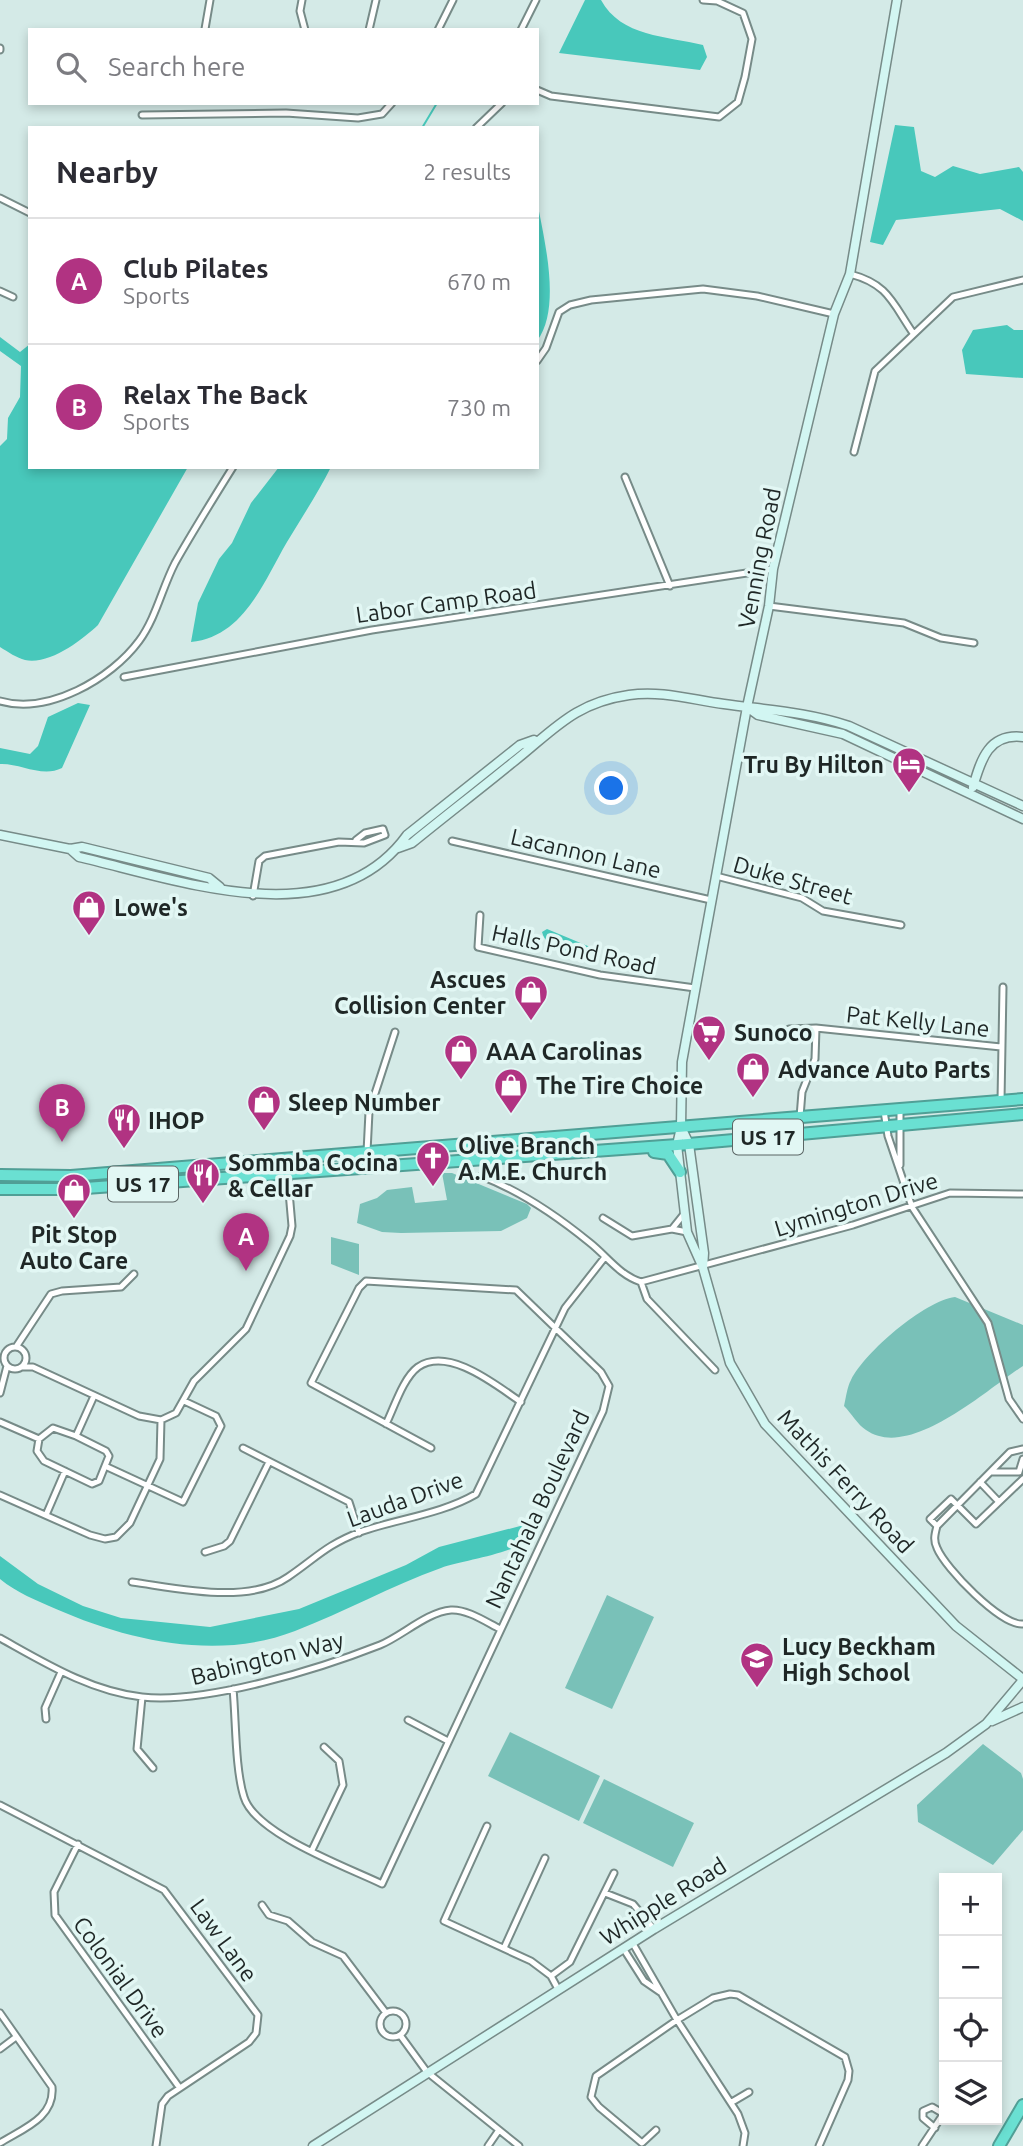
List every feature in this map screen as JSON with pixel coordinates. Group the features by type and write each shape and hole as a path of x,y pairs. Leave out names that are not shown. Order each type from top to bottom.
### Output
{"highway":[{"name":"US 17","path":"0,1175 71,1176 1023,1099"},
{"name":"US 17","path":"0,1189 72,1189 677,1145 1023,1114"},
{"path":"628,1148 635,1153 665,1153 680,1172"},
{"path":"999,2146 1023,2105"}],"main road":[{"name":"Venning Road","path":"681,1127 682,1062 747,707 769,606 774,569 834,314 850,274 897,0"},
{"path":"0,835 70,849 79,857 209,888 220,887 253,895 299,895 323,890 372,867 398,848 407,835 520,745 537,739 568,717 610,699 632,694 666,695 781,710 837,722 1023,806"},
{"path":"747,707 758,715 843,734 1023,819"},
{"path":"971,794 988,748 1009,735 1023,737"},
{"name":"Mathis Ferry Road","path":"681,1127 690,1144 704,1253 703,1268"},
{"name":"Mathis Ferry Road","path":"681,1127 677,1145 687,1232 703,1268 730,1363 765,1424 956,1626 1023,1680"},
{"name":"Whipple Road","path":"313,2146 632,1942 946,1753 986,1724 1023,1680"},
{"path":"986,1724 1023,1707"}],"street":[{"path":"205,28 210,0"},
{"path":"302,0 300,10 304,28"},
{"path":"369,28 376,0"},
{"path":"439,28 453,0"},
{"path":"522,28 537,0"},
{"path":"539,91 551,96 719,117 738,102 752,39 743,13 717,1 702,0"},
{"path":"286,105 286,113"},
{"path":"142,116 286,113 358,118 382,114 390,105"},
{"path":"478,126 500,105"},
{"path":"0,198 28,212"},
{"path":"850,274 872,280 884,290 913,333"},
{"path":"854,452 875,371 953,297 1023,280"},
{"path":"539,358 546,348 559,312 567,306 591,300 703,289 757,296 834,314"},
{"path":"0,291 13,297"},
{"path":"0,701 35,705 55,699 98,677 125,657 140,639 183,549 232,469"},
{"path":"625,477 670,586"},
{"name":"Labor Camp Road","path":"124,677 372,630 774,569"},
{"path":"769,606 904,622 940,638 974,643"},
{"path":"253,895 259,861 265,856 356,841 364,843 385,835 383,829 365,833 356,841"},
{"name":"Lacannon Lane","path":"452,841 711,900"},
{"name":"Duke Street","path":"716,876 802,898 823,911 901,925"},
{"name":"Halls Pond Road","path":"480,915 478,947 600,975 695,988"},
{"path":"1001,1101 1003,987"},
{"path":"800,1118 802,1093 815,1059 816,1028"},
{"name":"Pat Kelly Lane","path":"789,1029 816,1028 1001,1047"},
{"path":"367,1152 369,1112 395,1032"},
{"path":"900,1110 900,1168"},
{"path":"884,1111 886,1127 912,1207 988,1323 1009,1399 1023,1419"},
{"path":"24,1340 26,1359 33,1367 139,1416 161,1420 176,1413 194,1381 246,1329 287,1244 292,1226 286,1157"},
{"path":"481,1176 505,1186 552,1214 623,1274 641,1282 703,1268"},
{"name":"Lymington Drive","path":"703,1268 958,1191 1023,1194"},
{"path":"672,1229 684,1214"},
{"path":"603,1218 632,1236 672,1229 687,1232"},
{"name":"Lauda Drive","path":"132,1583 218,1593 252,1589 288,1577 321,1550 359,1533 477,1494 576,1291 605,1257"},
{"path":"15,1370 7,1366 2,1358 24,1340 51,1294 121,1287 134,1274"},
{"name":"Nantahala Boulevard","path":"233,1689 243,1795 264,1826 382,1884 610,1393 601,1372 516,1290 366,1281 359,1288 311,1383 431,1448"},
{"path":"641,1282 647,1299 715,1370"},
{"path":"0,1347 23,1350"},
{"path":"23,1367 26,1359"},
{"path":"386,1424 411,1375 428,1364 462,1366 521,1402"},
{"path":"0,1392 6,1378 7,1366"},
{"path":"6,1378 15,1370 33,1367"},
{"path":"76,1436 94,1396"},
{"path":"105,1466 183,1502 221,1426 216,1416 184,1401"},
{"path":"0,1495 90,1535 105,1539 116,1537 130,1523 160,1459 161,1420"},
{"path":"0,1422 39,1439"},
{"path":"53,1428 76,1436 106,1451 109,1456 99,1481 92,1484 38,1456 39,1439 53,1428"},
{"path":"243,1448 349,1502 359,1533"},
{"path":"1023,1449 1010,1452 937,1526 934,1537 941,1556 996,1614 1010,1623 1023,1624"},
{"path":"937,1526 930,1519 951,1499 975,1524 1022,1476 1023,1459"},
{"path":"205,1552 230,1541 269,1462"},
{"path":"46,1515 65,1471"},
{"path":"990,1472 1022,1476"},
{"path":"980,1482 999,1502"},
{"name":"Babington Way","path":"0,1638 61,1672 115,1692 142,1697 202,1696 357,1653 403,1635 444,1612 463,1612 500,1629"},
{"path":"46,1719 45,1708 61,1672"},
{"path":"142,1697 137,1749 153,1768"},
{"path":"408,1720 448,1741"},
{"path":"312,1850 342,1785 339,1760 324,1747"},
{"name":"Law Lane","path":"0,1805 164,1890 258,2015 256,2033 249,2042 179,2087 162,2104 156,2146"},
{"path":"487,1826 444,1921 540,1966 551,1976 558,1989"},
{"name":"Colonial Drive","path":"78,1844 54,1892 55,1915 179,2087"},
{"path":"504,1948 545,1858"},
{"path":"551,1976 570,1962 614,1873"},
{"path":"605,1893 633,1904 654,1929"},
{"path":"262,1905 269,1915 288,1921 312,1942 343,1956 386,2013"},
{"path":"632,1942 677,2020 732,2102 745,2133 743,2146"},
{"path":"623,1948 644,1981 662,1994"},
{"path":"656,2130 642,2143 598,2107 591,2097 592,2086 604,2068 677,2020 713,1998 738,1995 839,2052 848,2064 848,2080 820,2146"},
{"path":"394,2011 402,2015 406,2028 400,2035 389,2036 382,2031 380,2024 386,2013 394,2011"},
{"path":"0,2013 52,2087 53,2096 45,2115 0,2143"},
{"path":"400,2035 427,2071 519,2146"},
{"path":"0,2049 16,2037"},
{"path":"732,2102 749,2092"},
{"path":"934,2128 923,2118 922,2111 932,2107 939,2110"},
{"path":"922,2146 939,2120"},
{"path":"488,2146 499,2130"}],"shaded area":[{"path":"585,0 601,0 620,21 646,33 703,45 707,57 700,70 559,53"},
{"path":"895,125 914,127 921,171 935,177 953,166 980,174 1019,167 1023,172 1023,221 1000,209 896,220 883,245 870,242"},
{"path":"539,211 547,253 550,292 549,311 539,337"},
{"path":"1007,325 1014,330 1023,330 1023,378 966,374 962,350 973,330"},
{"path":"0,337 20,352 28,346 28,469 187,469 98,625 65,650 35,661 12,655 0,647 0,446 7,439 8,418 20,397 21,366 0,351"},
{"path":"277,469 330,469 250,605 225,630 209,638 191,642 198,603 251,503"},
{"path":"78,703 90,705 62,768 39,771 0,764 0,748 30,754 38,746 48,717"},
{"path":"547,929 595,949 600,955 598,959 582,958 557,950 545,939 542,932"},
{"path":"442,1173 452,1173 527,1204 531,1208 527,1218 501,1231 382,1232 357,1223 360,1204 377,1198 387,1190 412,1187 415,1203 447,1200"},
{"path":"331,1237 359,1244 359,1275 331,1264"},
{"path":"955,1297 1023,1325 1023,1366 969,1405 926,1429 904,1436 884,1437 866,1430 844,1406 850,1383 858,1369 882,1342 912,1318 942,1301"},
{"path":"524,1525 537,1530 531,1538 509,1550 441,1568 295,1631 266,1640 235,1645 174,1643 113,1630 34,1599 0,1579 0,1556 38,1584 83,1606 121,1618 210,1627 299,1609 406,1565 439,1547"},
{"path":"607,1595 654,1617 612,1709 565,1688"},
{"path":"510,1732 600,1776 579,1821 488,1776"},
{"path":"983,1744 1021,1773 1023,1779 1023,1830 993,1865 918,1822 917,1805"},
{"path":"604,1779 694,1823 673,1867 583,1823"}],"waterway":[{"path":"423,126 436,105"}],"place":[{"name":"Tru By Hilton","path":"909,794"},
{"name":"Lowe's","path":"89,937"},
{"name":"Ascues Collision Center","path":"531,1022"},
{"name":"Sunoco","path":"709,1062"},
{"name":"AAA Carolinas","path":"461,1081"},
{"name":"Advance Auto Parts","path":"753,1099"},
{"name":"The Tire Choice","path":"511,1115"},
{"name":"Sleep Number","path":"264,1132"},
{"name":"Relax The Back","path":"62,1142"},
{"name":"IHOP","path":"124,1150"},
{"name":"Olive Branch A.M.E. Church","path":"433,1188"},
{"name":"Sommba Cocina & Cellar","path":"203,1205"},
{"name":"Pit Stop Auto Care","path":"74,1220"},
{"name":"Club Pilates","path":"246,1271"},
{"name":"Lucy Beckham High School","path":"757,1689"}]}
